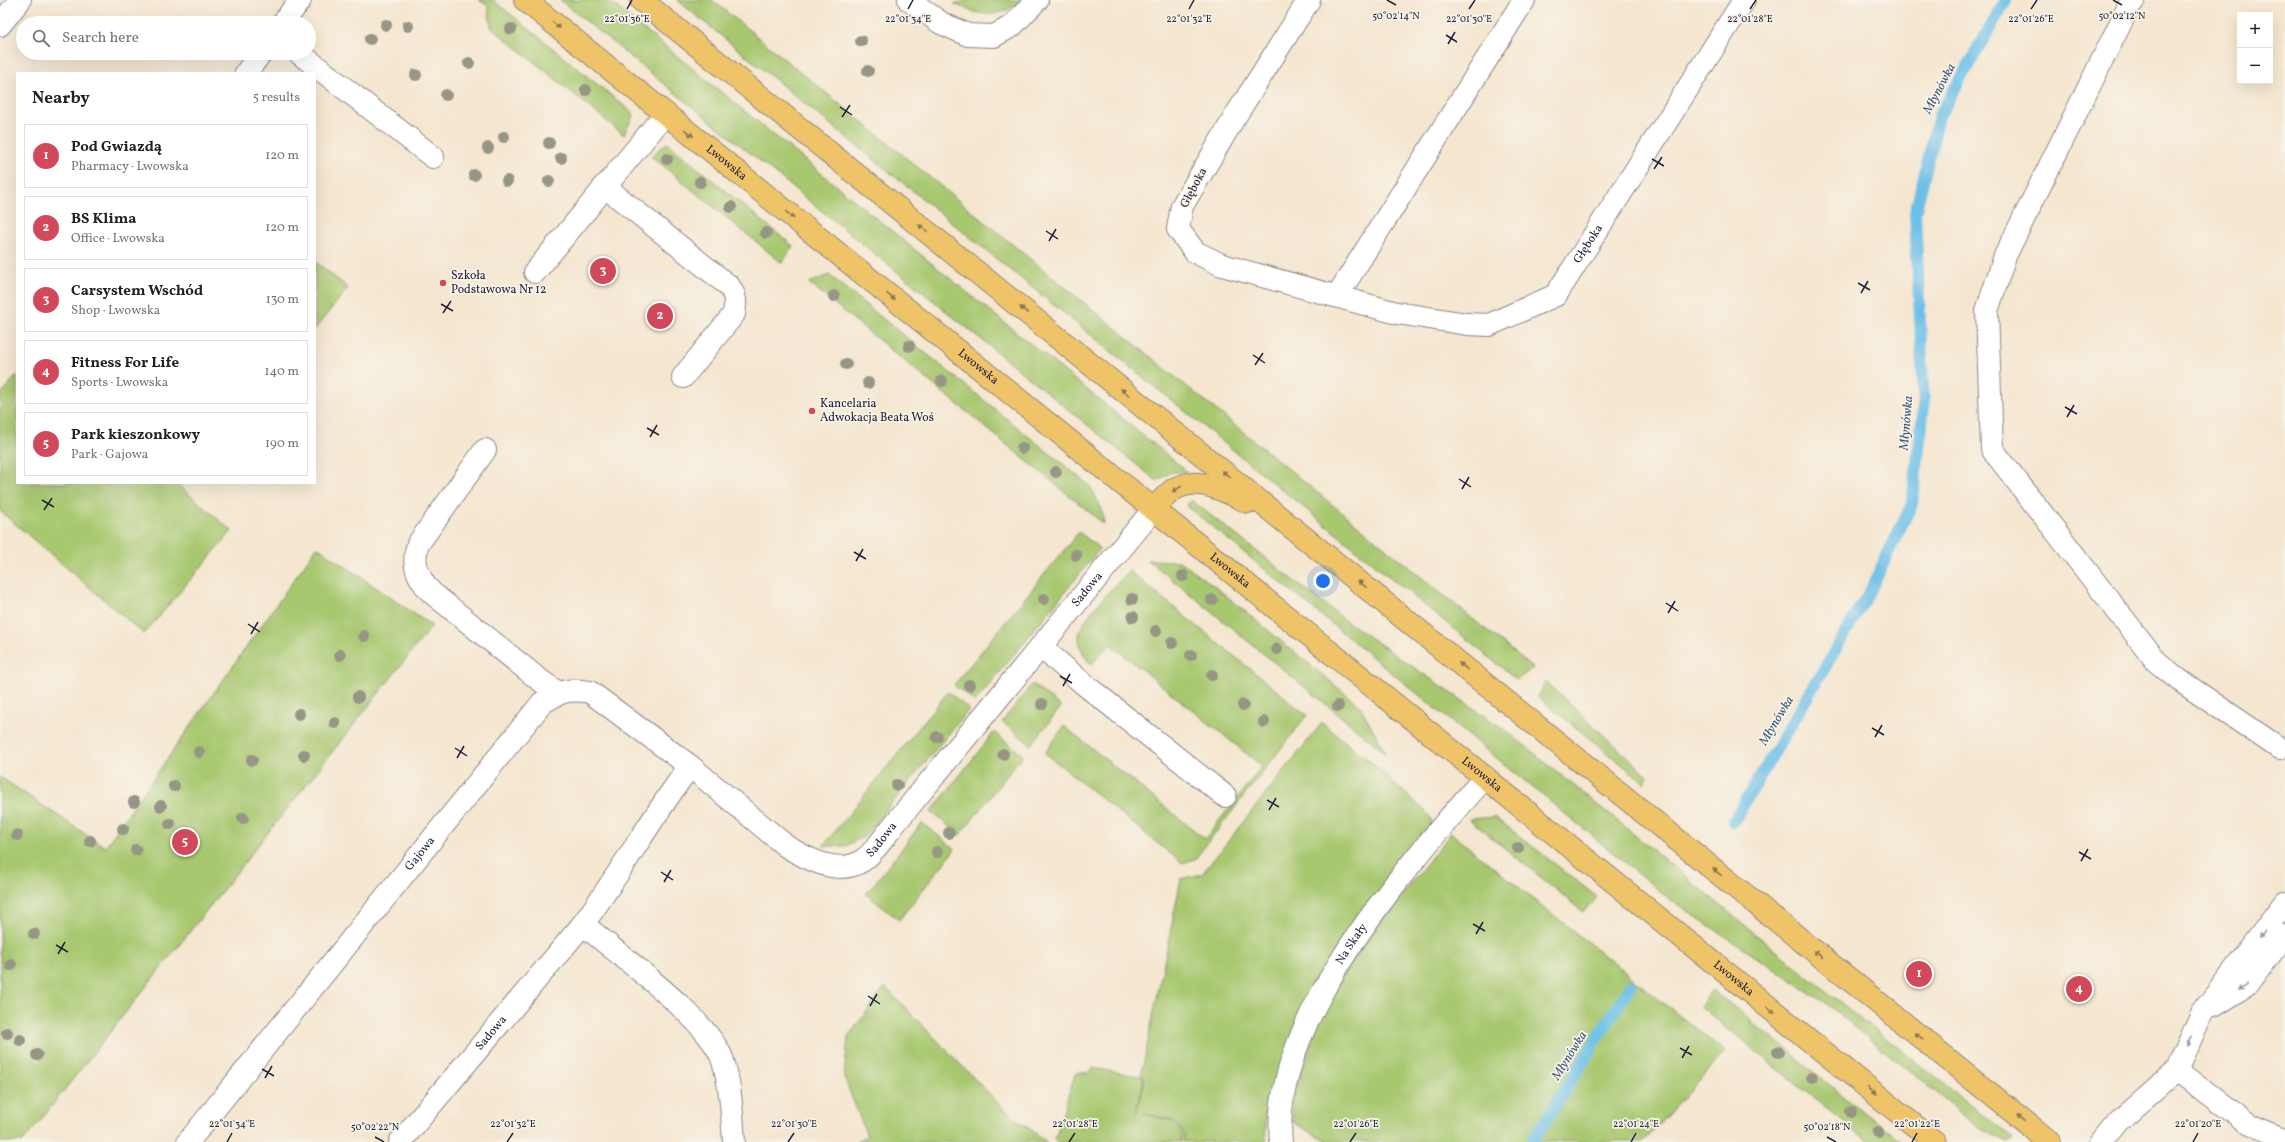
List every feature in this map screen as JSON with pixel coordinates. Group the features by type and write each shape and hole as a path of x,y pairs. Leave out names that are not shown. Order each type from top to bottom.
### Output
{"main road":[{"name":"Lwowska","path":"525,0 1935,1142"},
{"path":"641,0 2050,1142"},
{"path":"1153,510 1173,490 1186,484 1206,485 1225,491 1278,516"}],"street":[{"path":"0,25 20,0"},
{"path":"288,16 300,0"},
{"path":"909,0 941,23 968,35 994,36 1012,26 1037,0"},
{"name":"Głęboka","path":"1310,0 1236,115 1182,206 1178,229 1195,252 1222,265 1397,313 1467,324 1489,325 1556,295 1744,0"},
{"path":"1337,296 1524,0"},
{"path":"2134,0 2129,6 2005,256 1989,304 1987,311 1992,449 2157,662 2179,680 2280,748"},
{"path":"247,72 256,60"},
{"path":"308,60 432,157"},
{"path":"535,272 664,114"},
{"path":"604,186 729,286 735,294 736,304 734,314 683,377"},
{"path":"485,450 418,544 414,554 416,570 422,582 432,593 537,678 558,692"},
{"name":"Sadowa","path":"400,1142 583,924 602,898 666,798 690,766 786,846 803,856 820,864 842,867 862,861 877,846 1153,510"},
{"path":"1041,646 1085,685 1225,796"},
{"name":"Gajowa","path":"188,1142 542,703 558,692 574,689 590,692 690,766"},
{"name":"Na Skały","path":"1282,1142 1283,1101 1290,1069 1304,1031 1322,992 1371,915 1485,777"},
{"path":"2102,1142 2119,1121 2177,1070 2202,1013 2285,903"},
{"path":"583,924 679,1006 712,1039 723,1060 731,1104 734,1142"},
{"path":"2202,1013 2248,985 2285,935"},
{"path":"2177,1070 2250,1126 2285,1141"}],"green space":[{"path":"479,0 493,0 634,114 624,135 491,27 488,6"},
{"path":"560,0 608,0 1188,472 1172,472 1157,481"},
{"path":"677,0 712,0 1533,668 1517,680"},
{"path":"970,0 1024,0 1006,10 990,14 973,12 954,4"},
{"path":"667,143 793,246 782,263 651,156"},
{"path":"316,262 348,288 316,328"},
{"path":"829,275 1090,486 1102,509 1104,524 809,283"},
{"path":"16,376 16,484 177,484 232,531 144,634 0,511 0,395"},
{"path":"1191,500 1346,621 1507,731 1822,988 2013,1138 2008,1142 1983,1130 1825,1003 1671,900 1188,507 1188,503"},
{"path":"1079,532 1100,549 975,702 954,685"},
{"path":"317,547 432,626 23,1142 0,1142 0,777 105,847"},
{"path":"1148,560 1179,561 1213,585 1360,706 1386,753"},
{"path":"1129,571 1307,715 1195,859 1182,863 1045,753 1064,726 1205,839 1262,766 1110,644 1091,665 1088,662 1083,654 1079,640 1080,631 1083,624 1088,616"},
{"path":"1546,682 1648,776 1645,783 1538,697"},
{"path":"1032,684 1061,707 1031,745 1002,722"},
{"path":"948,692 969,709 865,836 846,846 823,846"},
{"path":"1322,723 1372,763 1427,813 1432,820 1431,825 1274,1098 1265,1117 1266,1142 1183,1142 1185,1134 1172,1119 1143,1114 1171,1120 1183,1134 1181,1142 1054,1142 1075,1074 1080,1072 1087,1073 1093,1068 1142,1077 1181,879 1202,874","holes":["1144,1077 1145,1078 1136,1113"]},
{"path":"994,732 1023,755 960,835 931,812"},
{"path":"1495,817 1597,897 1583,912 1469,819"},
{"path":"922,823 955,849 899,920 866,894"},
{"path":"1451,833 1725,1052 1643,1142 1328,1142 1293,1122 1292,1104 1300,1073 1328,996 1380,922"},
{"path":"885,987 1005,1110 1047,1142 856,1142 867,1136 844,1077 848,1037"},
{"path":"1713,990 1900,1142 1868,1142 1700,1006"}],"waterway":[{"name":"Młynówka","path":"1733,822 1869,593 1912,504 1924,406 1915,213 1939,116 2006,0"},
{"name":"Młynówka","path":"1532,1142 1631,985"}],"place":[{"name":"Carsystem Wschód","path":"603,271"},
{"name":"Szkoła Podstawowa Nr 12","path":"443,283"},
{"name":"BS Klima","path":"660,316"},
{"name":"Kancelaria Adwokacja Beata Woś","path":"812,411"},
{"name":"Park kieszonkowy","path":"185,842"},
{"name":"Pod Gwiazdą","path":"1919,974"},
{"name":"Fitness For Life","path":"2079,989"}]}
